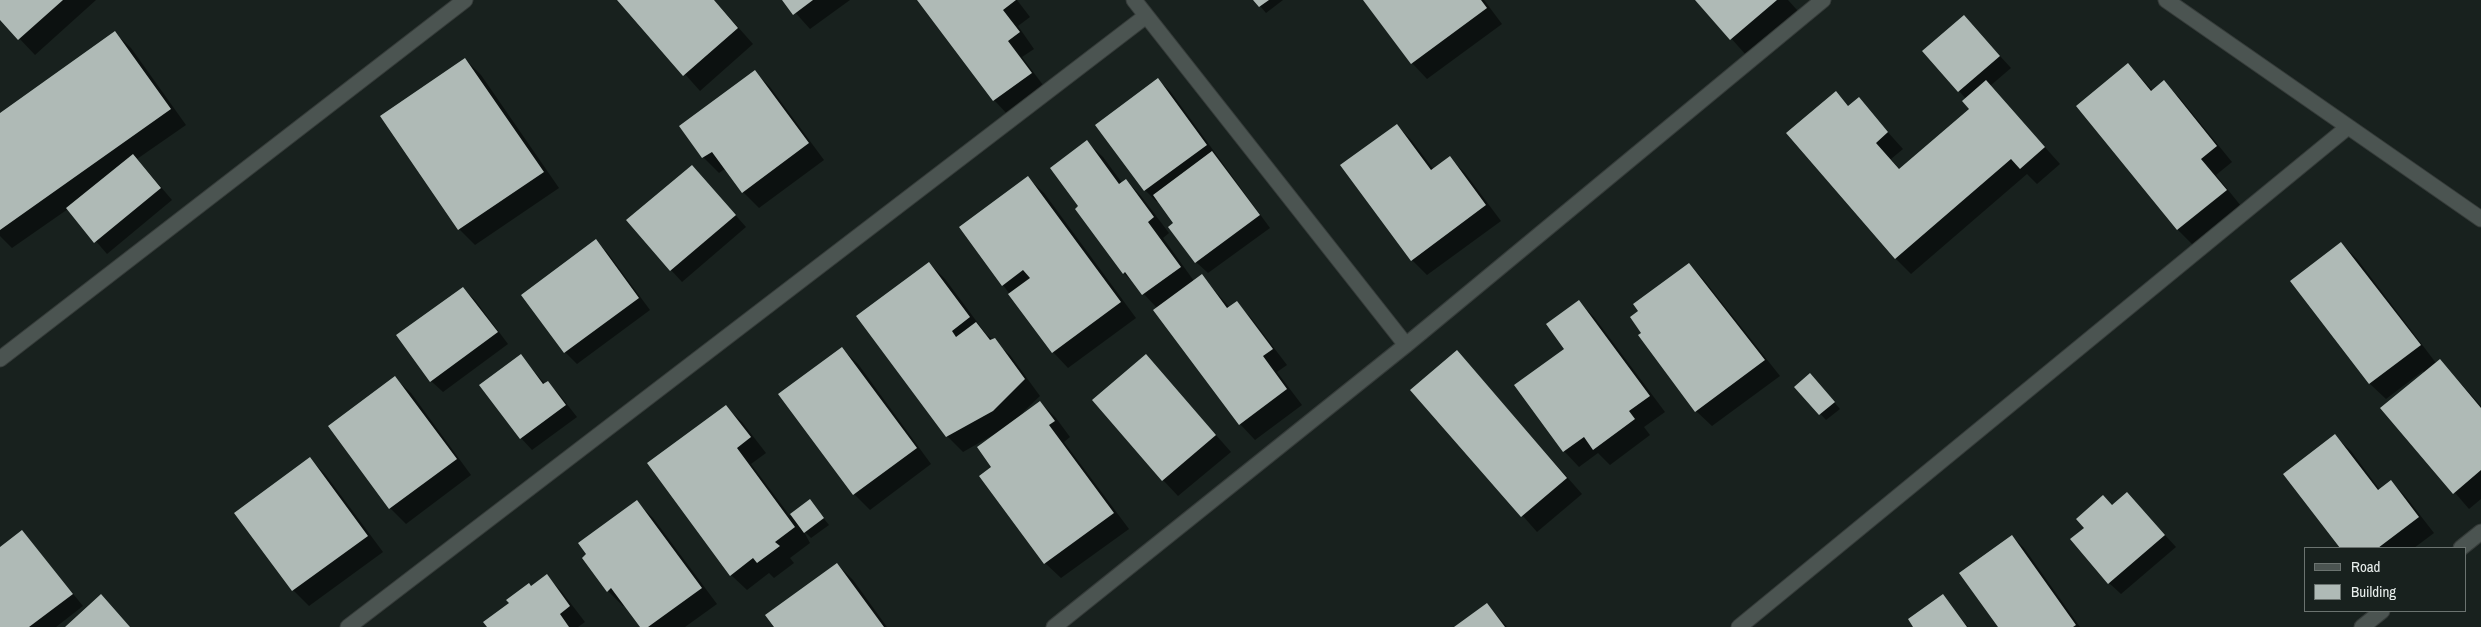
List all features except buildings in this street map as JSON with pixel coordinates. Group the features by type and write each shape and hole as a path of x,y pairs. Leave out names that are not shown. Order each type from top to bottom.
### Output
{"street":[{"path":"0,359 464,0"},
{"path":"1134,0 1406,344"},
{"path":"1054,627 1406,344 1823,0"},
{"path":"2166,0 2481,220"},
{"path":"348,627 1146,16"},
{"path":"1739,627 2348,127"},
{"path":"2462,547 2481,532"},
{"path":"2362,627 2381,612"}]}
